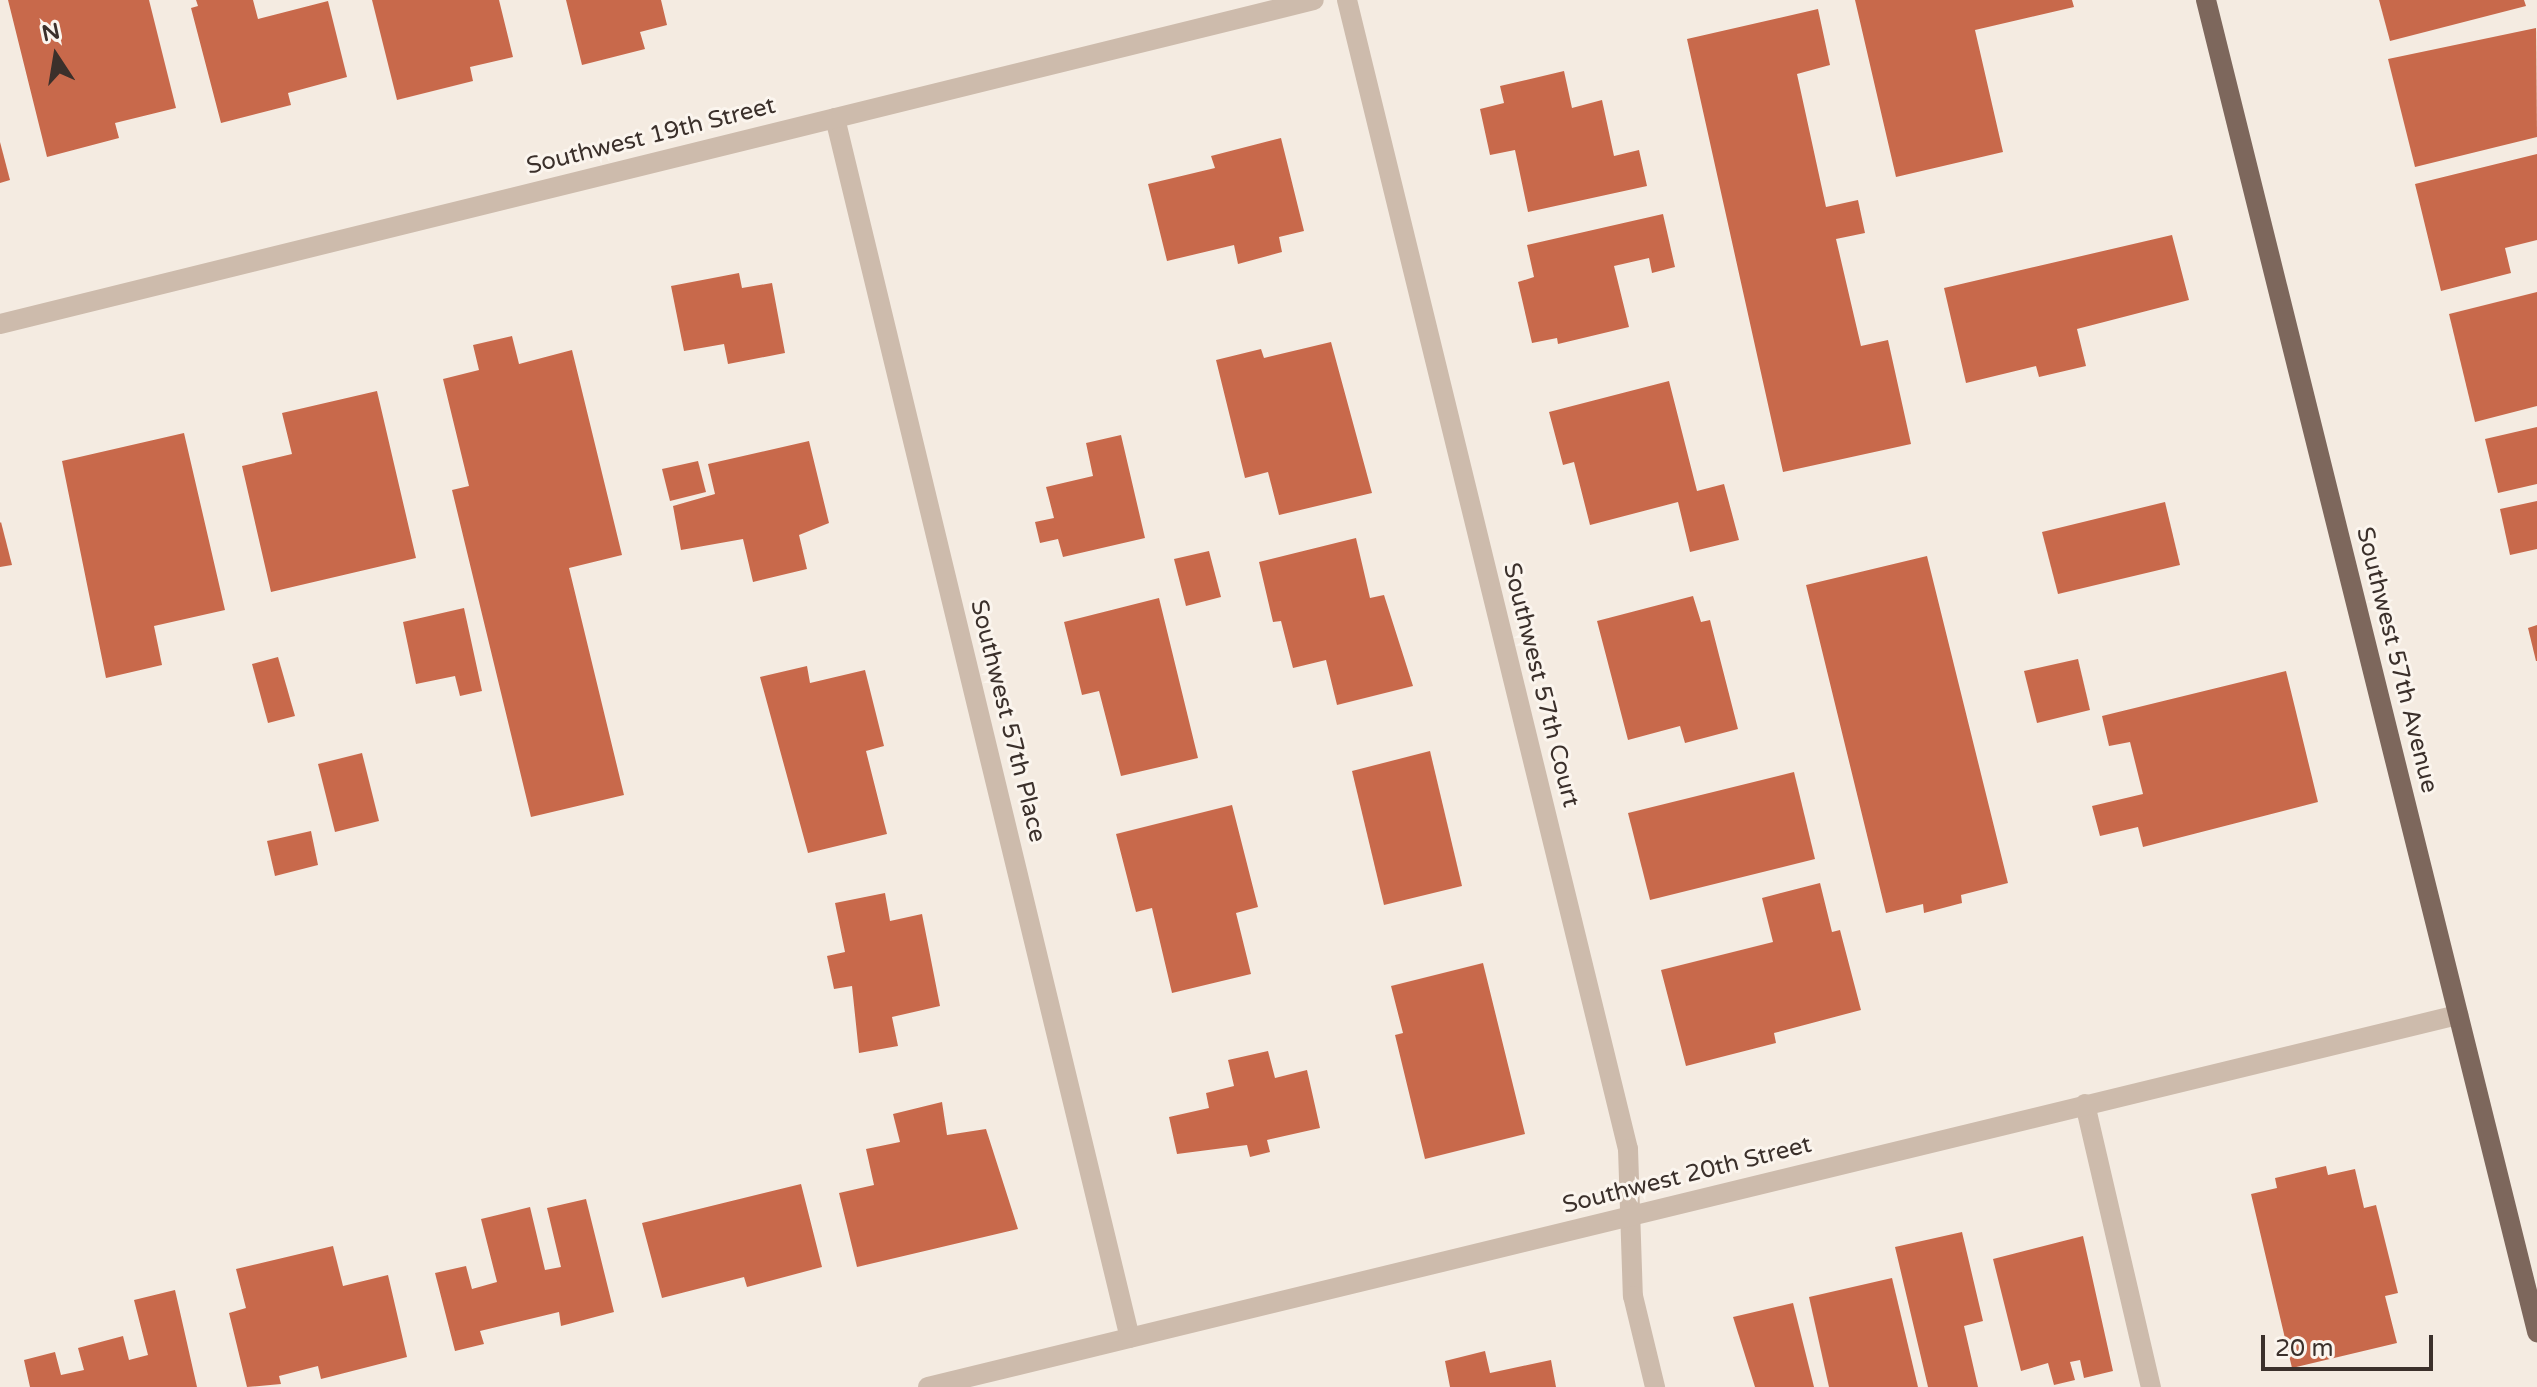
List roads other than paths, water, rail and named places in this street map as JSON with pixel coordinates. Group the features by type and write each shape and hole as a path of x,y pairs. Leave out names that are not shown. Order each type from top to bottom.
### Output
{"main road":[{"name":"Southwest 57th Avenue","path":"2206,0 2537,1332"}],"street":[{"name":"Southwest 19th Street","path":"0,324 1314,0"},
{"name":"Southwest 57th Court","path":"1347,0 1628,1149 1633,1296 1655,1387"},
{"name":"Southwest 57th Place","path":"835,118 1130,1338"},
{"name":"Southwest 20th Street","path":"928,1387 2458,1015"},
{"path":"2085,1104 2151,1387"}]}
